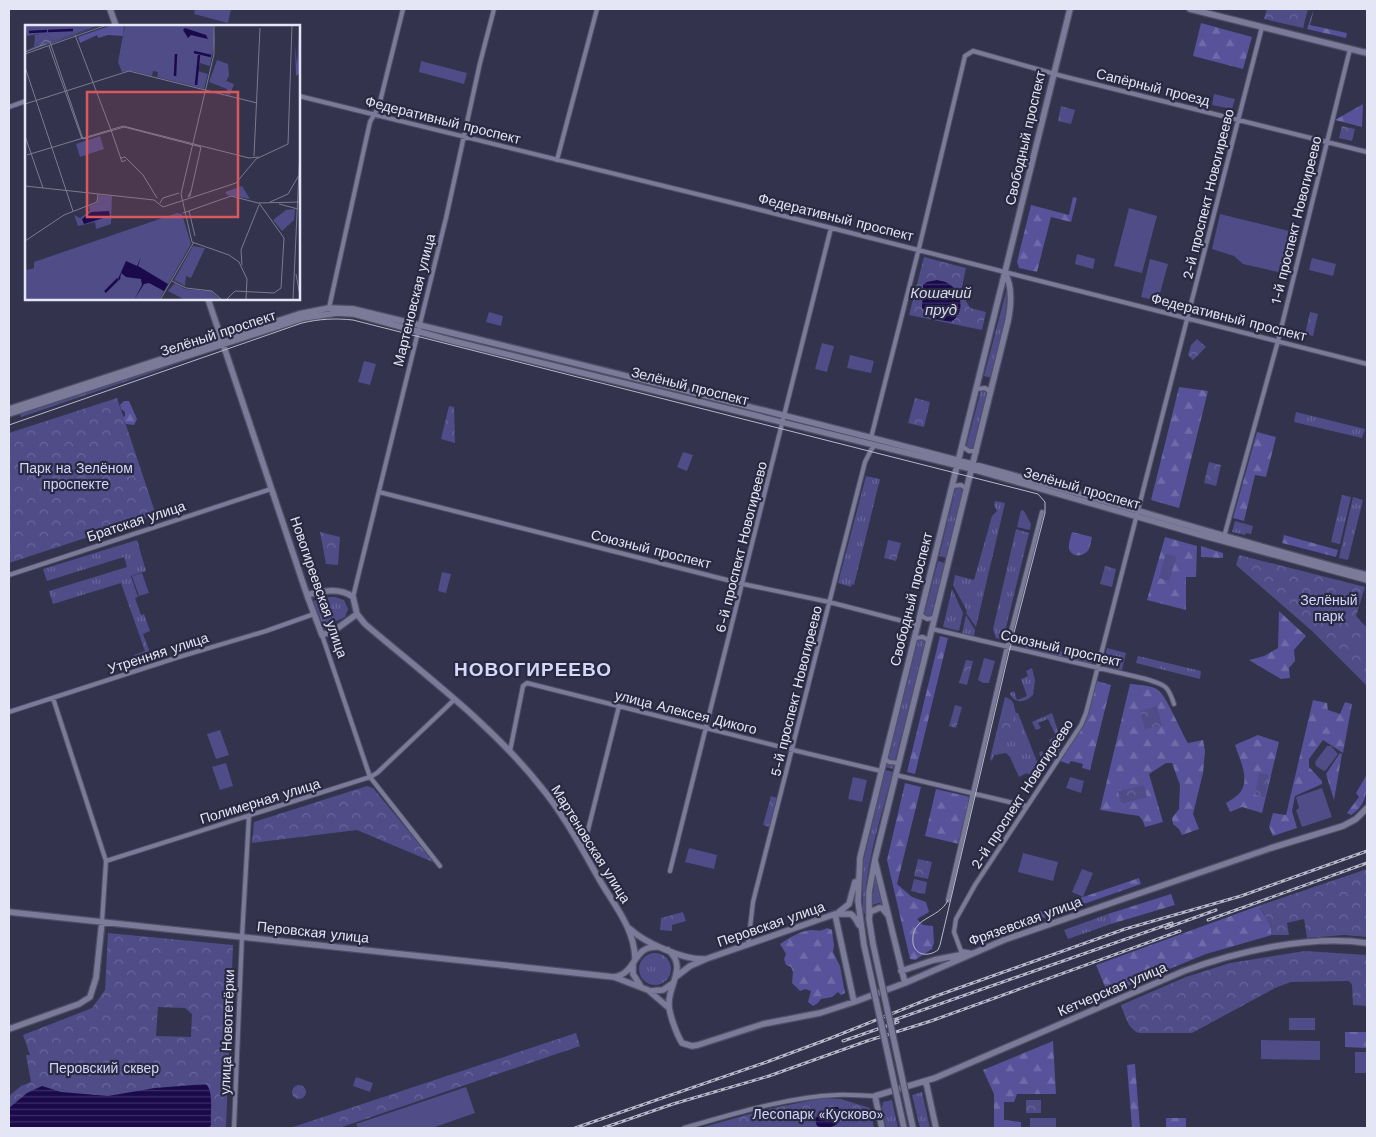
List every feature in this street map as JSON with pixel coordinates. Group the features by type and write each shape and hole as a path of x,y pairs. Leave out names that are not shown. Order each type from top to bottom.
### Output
{"main road":[{"path":"110,9 116,25"},
{"name":"Свободный проспект","path":"904,1128 862,934 858,895 860,858 1070,9"},
{"path":"1190,9 1367,53"},
{"name":"Свободный проспект","path":"913,1128 873,944 869,919 869,892 898,763 1010,314 1010,292 1005,273"},
{"name":"Новогиреевская улица","path":"208,300 322,635"},
{"name":"Зелёный проспект","path":"9,414 299,314 329,308 353,309 420,329"},
{"name":"Зелёный проспект","path":"9,409 304,318 337,313 354,314 959,463 1367,580"},
{"name":"Зелёный проспект","path":"1223,539 1367,575"},
{"path":"307,595 339,591 347,592 353,597 357,614 347,622 322,635"},
{"name":"Мартеновская улица","path":"357,614 365,624 494,734 510,751 550,799 627,926"},
{"name":"Фрязевская улица","path":"669,1008 680,1039 686,1045 698,1045 763,1024 820,1013 905,983 1004,940 1271,848 1343,826 1356,819 1367,808"},
{"path":"854,1002 835,914 843,910 850,900 860,858"},
{"path":"875,859 905,983"},
{"path":"869,919 870,912 876,908 882,908 888,917"},
{"name":"Перовская улица","path":"9,912 614,977 645,989"},
{"name":"Перовская улица","path":"676,978 690,966 706,959 835,914 846,913 853,915 862,934"},
{"path":"9,1029 79,1004 90,997 96,978 102,922"},
{"path":"627,926 634,933 665,949 676,961 676,978 669,996 669,1008"},
{"path":"627,926 633,942 635,979 669,1008"},
{"name":"Кетчерская улица","path":"875,1096 926,1082 1217,959 1268,948 1309,943 1348,940 1367,943"},
{"path":"614,977 625,974 640,952 657,946 696,959 706,959"},
{"path":"901,971 934,960 973,953"},
{"path":"645,989 663,990 671,985 676,978"},
{"path":"926,1082 936,1128"},
{"path":"875,1096 882,1128"}],"street":[{"path":"329,308 370,122 379,106 403,9"},
{"name":"Мартеновская улица","path":"353,597 420,329 494,9"},
{"path":"557,160 597,9"},
{"name":"2-й проспект Новогиреево","path":"973,953 962,951 959,947 954,932 955,922 975,886 1083,721 1189,319 1262,27"},
{"name":"1-й проспект Новогиреево","path":"1223,539 1278,341 1350,49"},
{"name":"Сапёрный проезд","path":"965,56 973,51 1367,152"},
{"name":"5-й проспект Новогиреево","path":"748,945 753,902 865,462 871,450 965,56"},
{"name":"Федеративный проспект","path":"300,96 1367,364"},
{"path":"9,107 25,101"},
{"name":"6-й проспект Новогиреево","path":"670,871 831,228"},
{"path":"977,390 985,388 991,392"},
{"path":"963,447 969,451 976,450"},
{"path":"953,486 961,485 967,489"},
{"name":"Братская улица","path":"9,575 271,489"},
{"name":"Союзный проспект","path":"379,492 743,584 829,602 918,625"},
{"path":"948,900 1007,647 1042,512"},
{"name":"Утренняя улица","path":"9,712 266,631 314,614"},
{"path":"920,615 927,619 935,618"},
{"name":"Союзный проспект","path":"932,629 1162,685 1170,690 1174,704"},
{"name":"Новогиреевская улица","path":"322,635 370,777 440,866"},
{"path":"915,638 922,637 929,641"},
{"name":"улица Алексея Дикого","path":"510,751 524,684 527,683 881,771"},
{"path":"53,698 106,861 102,922"},
{"name":"Полимерная улица","path":"106,861 370,777 377,773 454,700"},
{"path":"583,851 619,706"},
{"path":"884,758 889,762 898,763"},
{"path":"896,775 1026,806"},
{"name":"улица Новотетёрки","path":"234,1128 249,816"},
{"path":"684,1128 767,1106 819,1096 875,1096"}],"green space":[{"path":"195,9 231,9 228,23 194,14"},
{"path":"1267,9 1308,9 1303,28 1264,19"},
{"path":"1314,9 1310,25 1347,33 1346,38 1307,29"},
{"path":"1201,23 1252,37 1243,69 1193,56"},
{"path":"421,61 467,73 464,84 419,72"},
{"path":"1214,94 1235,99 1232,109 1212,105"},
{"path":"1363,104 1362,127 1335,120"},
{"path":"1061,106 1075,110 1071,124 1058,121"},
{"path":"1342,126 1355,129 1352,141 1339,138"},
{"path":"1073,197 1077,198 1071,222 1051,217 1037,272 1019,268 1017,262 1031,205 1069,215"},
{"path":"1129,208 1157,216 1142,273 1114,266"},
{"path":"1220,214 1297,233 1287,274 1243,264 1234,256 1212,249"},
{"path":"1077,254 1095,259 1093,269 1075,264"},
{"path":"924,257 966,268 961,292 970,308 986,312 982,330 909,315"},
{"path":"1312,258 1336,264 1333,276 1309,270"},
{"path":"1150,259 1168,264 1158,301 1141,297"},
{"path":"1007,288 1006,313 992,378 984,376"},
{"path":"489,312 503,316 501,326 486,322"},
{"path":"1310,312 1318,314 1313,336 1305,334"},
{"path":"1197,339 1206,347 1193,360 1188,355 1191,345"},
{"path":"822,343 834,346 827,372 815,369"},
{"path":"215,350 151,373 21,417 20,413"},
{"path":"850,355 874,361 871,373 847,368"},
{"path":"364,361 376,364 370,385 358,382"},
{"path":"1179,387 1208,391 1179,508 1151,500"},
{"path":"981,390 988,392 973,449 966,447"},
{"name":"Парк на Зелёном проспекте","path":"117,398 156,515 9,563 9,433"},
{"path":"915,398 930,402 924,427 908,423"},
{"path":"124,401 129,401 137,419 134,425 126,424 121,418 125,416 125,412 121,409 120,405"},
{"path":"449,406 454,407 455,443 441,439"},
{"path":"1296,412 1365,429 1362,438 1294,422"},
{"path":"1257,432 1276,437 1266,477 1255,475 1244,521 1233,518"},
{"path":"119,448 122,457 100,463 97,454"},
{"path":"683,452 693,455 687,471 677,467"},
{"path":"1209,462 1221,465 1216,486 1204,483"},
{"path":"866,476 880,479 854,585 852,584 851,587 838,583"},
{"path":"956,487 964,489 946,558 939,556"},
{"path":"1342,495 1351,497 1340,544 1331,542"},
{"path":"1353,497 1363,500 1348,560 1339,558"},
{"path":"995,501 1005,503 976,627 966,613 967,611 953,585 955,575 974,580 992,516 997,511 994,505"},
{"path":"1021,510 1024,511 1031,524 1030,530 1017,527"},
{"path":"1235,521 1253,526 1251,534 1246,533 1245,535 1232,532"},
{"path":"1016,529 1029,533 1003,640 996,638 993,629"},
{"path":"320,532 340,537 338,565 326,564"},
{"path":"1072,532 1092,537 1089,549 1084,554 1075,555 1069,549"},
{"path":"1284,535 1338,550 1336,557 1282,543"},
{"path":"1165,537 1197,546 1196,577 1186,577 1186,610 1147,600"},
{"path":"137,540 146,571 131,576 138,597 135,598 141,615 144,614 150,631 143,634 151,655 136,661 134,655 145,651 121,583 53,604 49,591 127,567 124,557 47,581 43,569"},
{"path":"888,540 901,543 896,561 884,558"},
{"path":"1201,546 1223,553 1223,558 1201,557"},
{"path":"1166,554 1176,557 1169,581 1159,578"},
{"name":"Зелёный парк","path":"1239,555 1365,587 1356,616 1367,628 1367,686 1312,631 1236,565"},
{"path":"938,561 945,563 931,617 924,615"},
{"path":"1105,566 1116,569 1112,587 1100,584"},
{"path":"442,572 451,574 446,593 438,591"},
{"path":"142,573 149,593 139,596 132,576"},
{"path":"952,589 963,613 959,631 943,627"},
{"path":"330,597 344,600 348,609 345,617 324,627 313,601"},
{"path":"1279,611 1306,636 1294,650 1295,661 1289,668 1290,678 1281,679 1249,660 1264,656 1278,648"},
{"path":"966,615 975,630 974,637 962,634"},
{"path":"940,636 948,638 915,774 907,772"},
{"path":"1367,637 1367,662 1355,648"},
{"path":"918,638 926,640 893,769 886,767"},
{"path":"1027,643 1092,659 1091,664 1025,648"},
{"path":"1107,648 1126,653 1122,670 1103,664"},
{"path":"1138,656 1201,671 1200,679 1136,663"},
{"path":"984,658 995,661 989,683 983,683 978,680"},
{"path":"966,660 973,661 967,685 959,683"},
{"path":"1032,668 1035,680 1033,695 1027,700 1017,701 1010,693 1014,691 1017,700 1027,696 1021,679 1028,676 1026,671"},
{"path":"1097,681 1111,685 1090,770 1082,768 1083,764 1071,761 1069,764 1060,761 1085,722"},
{"path":"1130,684 1148,686 1158,690 1165,699 1188,743 1203,740 1205,751 1203,773 1193,814 1199,829 1182,835 1173,824 1172,818 1179,809 1180,785 1172,763 1166,763 1149,774 1163,822 1145,827 1139,816 1100,810"},
{"path":"1005,697 1014,704 1041,772 1036,780 1027,773 1019,777 1010,757 1006,753 994,755 992,761 990,759"},
{"path":"1313,700 1327,703 1328,710 1340,714 1345,702 1352,704 1343,753 1323,740 1309,759 1309,767 1322,781 1322,784 1295,796 1292,811 1297,828 1273,836 1269,827 1273,813 1286,815"},
{"path":"955,705 962,707 956,728 949,726"},
{"path":"1157,706 1162,725 1145,729 1140,711"},
{"path":"1003,711 1014,714 1007,742 1000,750 997,740"},
{"path":"1052,713 1060,737 1061,747 1052,761 1044,765 1039,753 1042,751 1046,760 1055,756 1049,740 1056,736 1048,719 1038,723 1041,728 1036,730 1032,722"},
{"path":"220,730 229,755 216,759 207,734"},
{"path":"1258,735 1279,742 1262,813 1242,807 1230,812 1226,803 1240,793 1244,780 1243,768 1235,745"},
{"path":"1327,746 1331,746 1338,754 1324,771 1316,766 1315,762"},
{"path":"1340,753 1342,754 1334,800 1326,774"},
{"path":"226,763 233,786 220,790 212,767"},
{"path":"1367,767 1367,788 1364,800 1357,811 1351,815 1347,813 1359,797 1356,793 1366,776"},
{"path":"885,770 893,772 870,860 865,895 865,913 863,914 862,867"},
{"path":"1259,773 1269,775 1265,797 1255,795"},
{"path":"853,777 867,780 862,802 848,799"},
{"path":"1070,777 1084,781 1081,793 1066,788"},
{"path":"905,783 921,787 897,884 912,897 926,902 929,912 917,919 923,925 933,926 934,943 932,949 915,960 910,959 887,860"},
{"path":"1144,785 1147,797 1121,804 1118,791"},
{"path":"367,786 373,788 435,863 357,830 252,843 254,822"},
{"path":"1322,788 1332,817 1302,827 1296,810 1299,808 1296,797"},
{"path":"936,789 970,797 959,844 925,836"},
{"path":"771,796 777,798 769,827 763,825"},
{"path":"689,848 717,855 714,869 685,862"},
{"path":"1023,853 1058,862 1053,881 1018,872"},
{"path":"918,859 932,862 928,879 914,876"},
{"path":"1082,869 1093,873 1083,897 1072,892"},
{"path":"1367,869 1367,937 1344,935 1307,938 1304,919 1287,923 1289,935 1272,935 1270,924 1258,906"},
{"path":"875,873 883,905 879,903 872,905"},
{"path":"1139,878 1141,884 1029,923 1027,916"},
{"path":"914,879 927,882 925,894 911,891"},
{"path":"1171,894 1175,905 1111,924 1108,914"},
{"path":"1258,906 1270,924 1272,935 1206,954 1108,994 1096,965"},
{"path":"683,912 686,921 672,925 672,931 660,930 661,918"},
{"path":"1108,914 1111,924 1068,939 1064,930"},
{"path":"827,928 832,930 833,952 840,966 845,993 841,995 838,992 832,997 821,999 813,1006 808,1002 811,991 805,989 800,991 792,983 793,972 791,967 786,965 784,959 786,954 780,944 803,931"},
{"name":"Перовский сквер","path":"108,933 233,945 226,1128 9,1128 9,1096 21,1086 31,1082 26,1055 30,1055 23,1035 92,1008 105,990","holes":["158,1007 185,1008 192,1014 191,1037 156,1036"]},
{"path":"1305,951 1367,955 1367,1006 1353,1005 1352,985 1349,981 1291,982 1275,988 1192,1033 1139,1033 1132,1029 1121,1005 1186,977 1230,963"},
{"path":"655,953 667,957 671,969 667,981 655,985 643,981 639,969 643,957"},
{"path":"1289,1018 1315,1018 1315,1030 1289,1030"},
{"path":"1345,1032 1367,1032 1367,1048 1345,1047"},
{"path":"576,1033 580,1046 339,1128 290,1128"},
{"path":"1261,1040 1320,1041 1320,1060 1261,1059"},
{"path":"1053,1041 1056,1094 1017,1094 1014,1102 1004,1102 1004,1120 1021,1122 1021,1128 994,1128 994,1094 983,1070"},
{"path":"1355,1052 1367,1052 1367,1073 1355,1073"},
{"path":"1135,1064 1140,1128 1132,1128 1127,1065"},
{"path":"356,1077 373,1083 370,1092 353,1086"},
{"path":"296,1085 302,1085 306,1092 302,1099 296,1099 292,1095 292,1089"},
{"path":"466,1087 475,1113 432,1128 358,1128 356,1124"},
{"path":"922,1092 930,1128 920,1128 912,1095"},
{"name":"Лесопарк «Кусково»","path":"822,1098 841,1099 870,1108 874,1128 700,1128 764,1110"},
{"path":"892,1100 898,1128 886,1128 882,1108 883,1102"},
{"path":"1026,1100 1041,1100 1041,1113 1026,1113"},
{"path":"1030,1118 1056,1118 1056,1128 1030,1128"},
{"path":"1166,1118 1186,1118 1186,1128 1166,1128"}],"water":[{"name":"Кошачий пруд","path":"937,280 954,288 959,298 959,314 951,322 930,318 922,308 923,285"},
{"path":"206,1084 211,1097 211,1125 209,1128 9,1128 9,1108 27,1093 42,1086 61,1092 108,1096 155,1088"},
{"path":"832,1107 838,1107 841,1113 839,1121 828,1127 817,1126 815,1120 818,1114"}],"tram line":[{"path":"9,425 302,323 327,319 346,319 1038,494 1045,502 1045,513 1009,652 940,945 938,950 933,953 919,953 913,943 913,934 916,928 944,906 948,900"}],"railway":[{"path":"575,1128 764,1063 936,996 1125,929 1241,896 1367,851"},
{"path":"1208,920 1367,863"},
{"path":"1166,928 1216,910"},
{"path":"891,1021 1172,923"},
{"path":"603,1128 673,1104 769,1076 867,1041 931,1021 1180,931"},
{"path":"843,1041 898,1022"}],"district":[{"name":"НОВОГИРЕЕВО","path":"533,669"}]}
